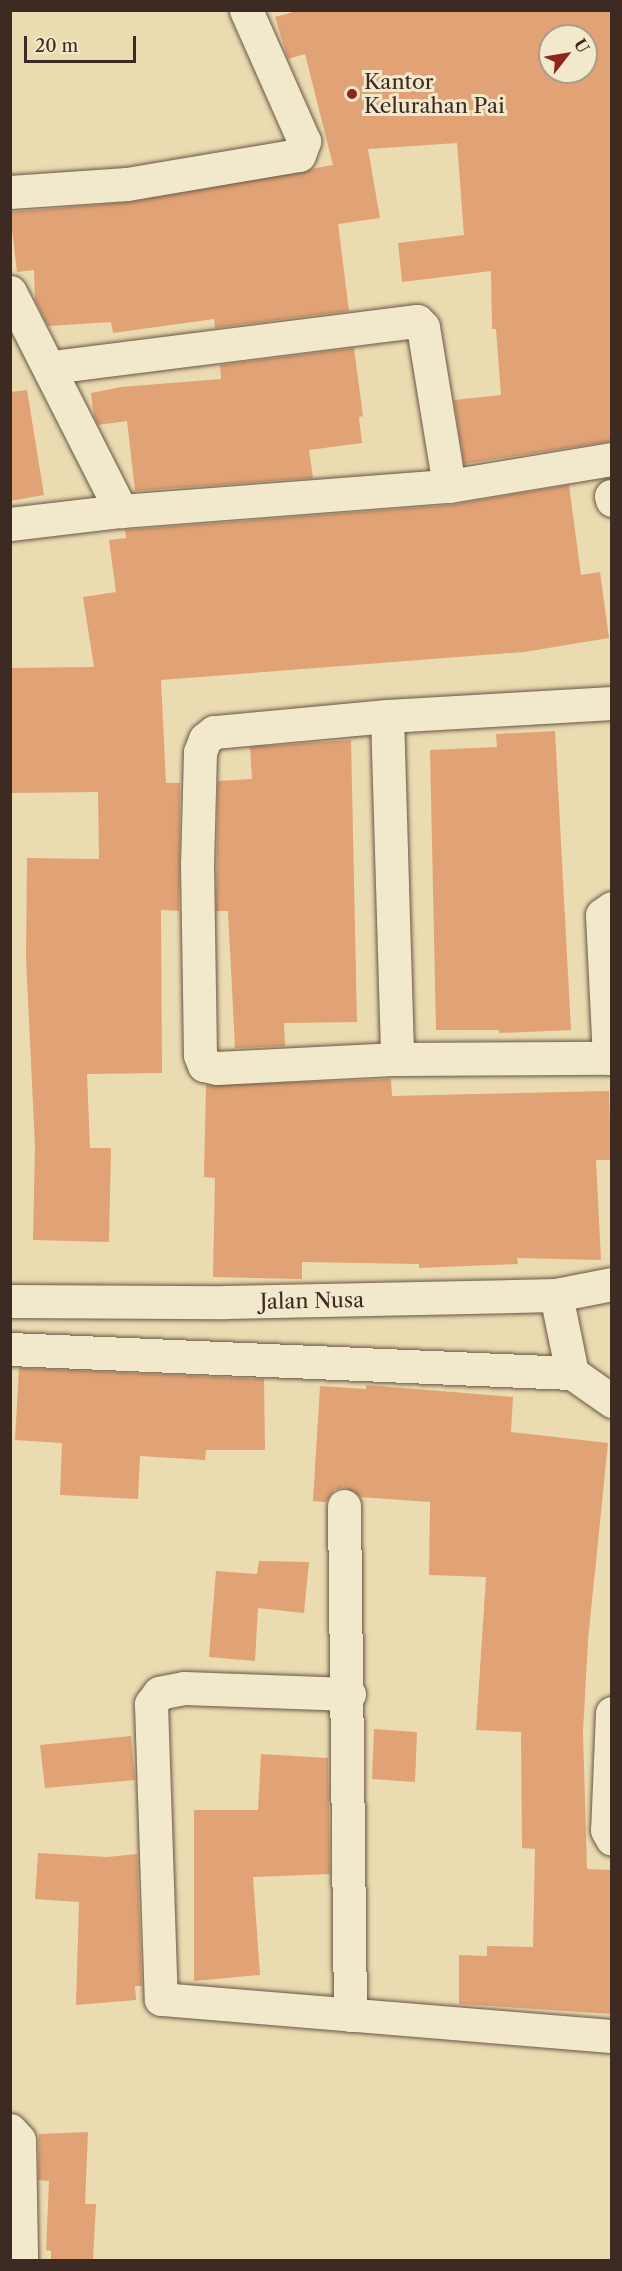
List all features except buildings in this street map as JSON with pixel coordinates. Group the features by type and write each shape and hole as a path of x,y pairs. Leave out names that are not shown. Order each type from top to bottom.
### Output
{"street":[{"path":"10,192 127,184 299,155 304,141 246,10"},
{"path":"10,292 33,355 122,511"},
{"path":"33,355 417,321 423,327 449,486"},
{"path":"10,524 122,511 449,486 612,459"},
{"path":"612,703 387,716 214,732 205,739 200,752 197,962 200,1055 204,1065 217,1068 397,1059 610,1058 602,915 612,908"},
{"path":"387,716 397,1059"},
{"name":"Jalan Nusa","path":"10,1301 225,1302 556,1295 612,1284"},
{"path":"556,1295 572,1373"},
{"path":"10,1349 572,1373 612,1401"},
{"path":"344,1506 349,1694 350,2015"},
{"path":"349,1694 184,1688 159,1693 151,1704 161,1999 612,2036"},
{"path":"612,1713 607,1830 612,1839"},
{"path":"10,2130 19,2140 21,2260"}],"place":[{"name":"Kantor Kelurahan Pai","path":"352,94"}]}
